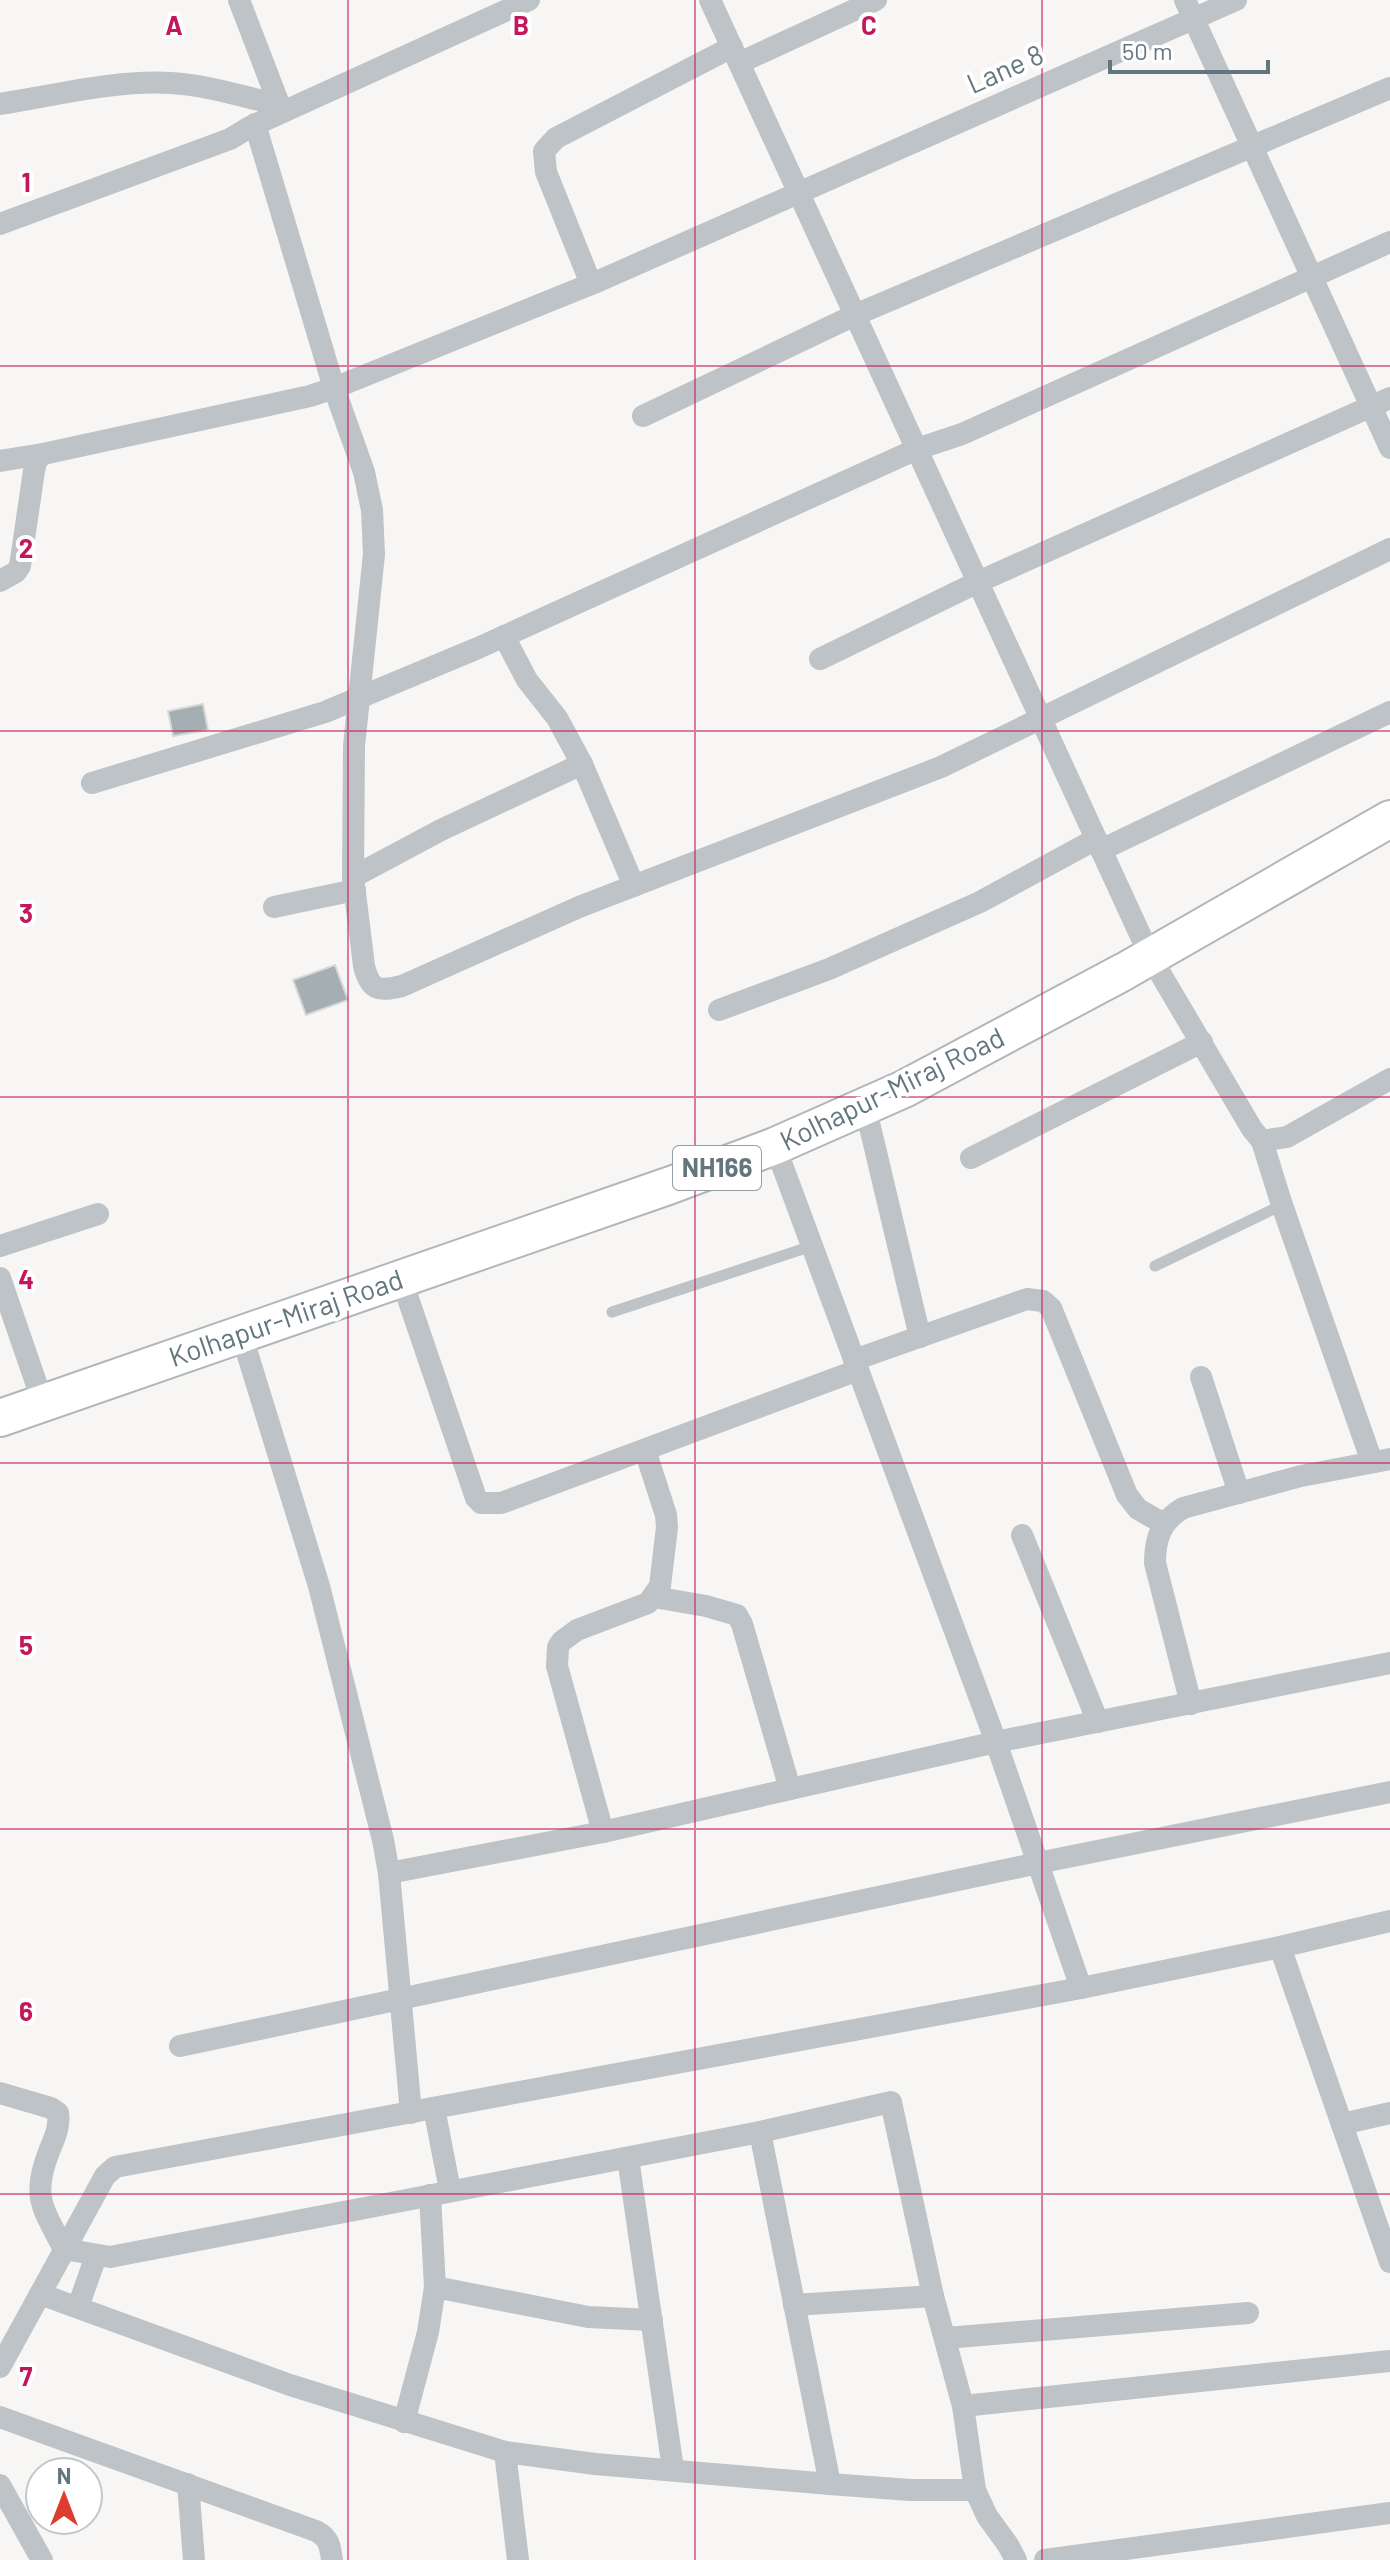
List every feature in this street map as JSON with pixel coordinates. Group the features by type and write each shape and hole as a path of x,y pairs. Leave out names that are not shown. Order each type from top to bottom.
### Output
{"highway":[{"name":"Kolhapur-Miraj Road","path":"0,1418 775,1146 904,1089 1150,956 1390,819"}],"street":[{"path":"239,0 281,108"},
{"path":"0,224 230,139 281,108 529,0"},
{"path":"710,0 1150,956 1262,1141 1282,1205 1381,1461 1301,1476 1183,1508 1169,1516 1155,1547 1155,1563 1191,1704"},
{"path":"591,284 546,172 544,151 556,138 735,55 876,0"},
{"name":"Lane 8","path":"0,461 310,396 334,388 591,284 798,193 1190,10 1236,0"},
{"path":"1190,10 1251,148 1313,276 1380,403 1390,448"},
{"path":"0,104 145,82 195,87 281,108"},
{"path":"643,416 855,315 1390,88"},
{"path":"255,124 334,388 364,472 372,510 374,554 354,746 354,884 367,979 372,986 390,989 402,986 579,907 941,767 1390,549"},
{"path":"92,783 359,699 917,449 962,434 1390,242"},
{"path":"820,659 978,582 1380,403"},
{"path":"0,581 20,566 36,461 43,454"},
{"path":"504,636 527,680 557,718 582,764 634,886"},
{"path":"719,1010 829,969 980,902 1099,844 1390,712"},
{"path":"274,907 354,884 441,830 582,764"},
{"path":"971,1158 1202,1042"},
{"path":"1262,1141 1287,1137 1390,1079"},
{"path":"865,1106 920,1337"},
{"path":"775,1146 996,1742 1081,1988"},
{"path":"0,1246 98,1214"},
{"path":"0,1278 43,1403"},
{"path":"401,1278 476,1498 481,1503 501,1503 645,1450 920,1337 1027,1299 1043,1301 1051,1308 1127,1495 1138,1509 1164,1524"},
{"path":"241,1333 319,1586 389,1873 411,2113"},
{"path":"1201,1377 1239,1493"},
{"path":"603,1832 557,1666 558,1647 577,1630 648,1603 660,1586 667,1527 663,1504 645,1450"},
{"path":"1022,1535 1098,1722"},
{"path":"654,1597 737,1615 790,1789"},
{"path":"389,1873 603,1832 996,1742 1390,1663"},
{"path":"180,2046 1038,1863 1390,1792"},
{"path":"0,2367 105,2176 115,2167 1081,1988 1390,1921"},
{"path":"1280,1947 1390,2262"},
{"path":"0,2093 51,2108 58,2113 57,2132 41,2171 39,2194 64,2249"},
{"path":"64,2249 96,2256 128,2255 760,2132 891,2102 933,2296 963,2406 975,2490 987,2516 1016,2560"},
{"path":"404,2422 428,2332 435,2287 440,2192 434,2108"},
{"path":"1342,2124 1390,2113"},
{"path":"760,2132 830,2484"},
{"path":"628,2158 673,2469"},
{"path":"78,2307 96,2256"},
{"path":"435,2287 588,2317 652,2320"},
{"path":"40,2294 290,2385 505,2452 595,2464 830,2484 910,2490 975,2490"},
{"path":"794,2305 933,2296"},
{"path":"946,2338 1248,2313"},
{"path":"963,2406 1390,2361"},
{"path":"0,2417 316,2531 326,2537 332,2560"},
{"path":"505,2452 518,2560"},
{"path":"188,2484 194,2560"},
{"path":"0,2485 42,2560"},
{"path":"1045,2560 1390,2513"}],"lane":[{"path":"1155,1266 1282,1205"},
{"path":"612,1312 812,1246"}],"building":[{"path":"203,704 208,730 173,736 168,711"},
{"path":"335,965 348,1000 306,1015 293,980"}]}
